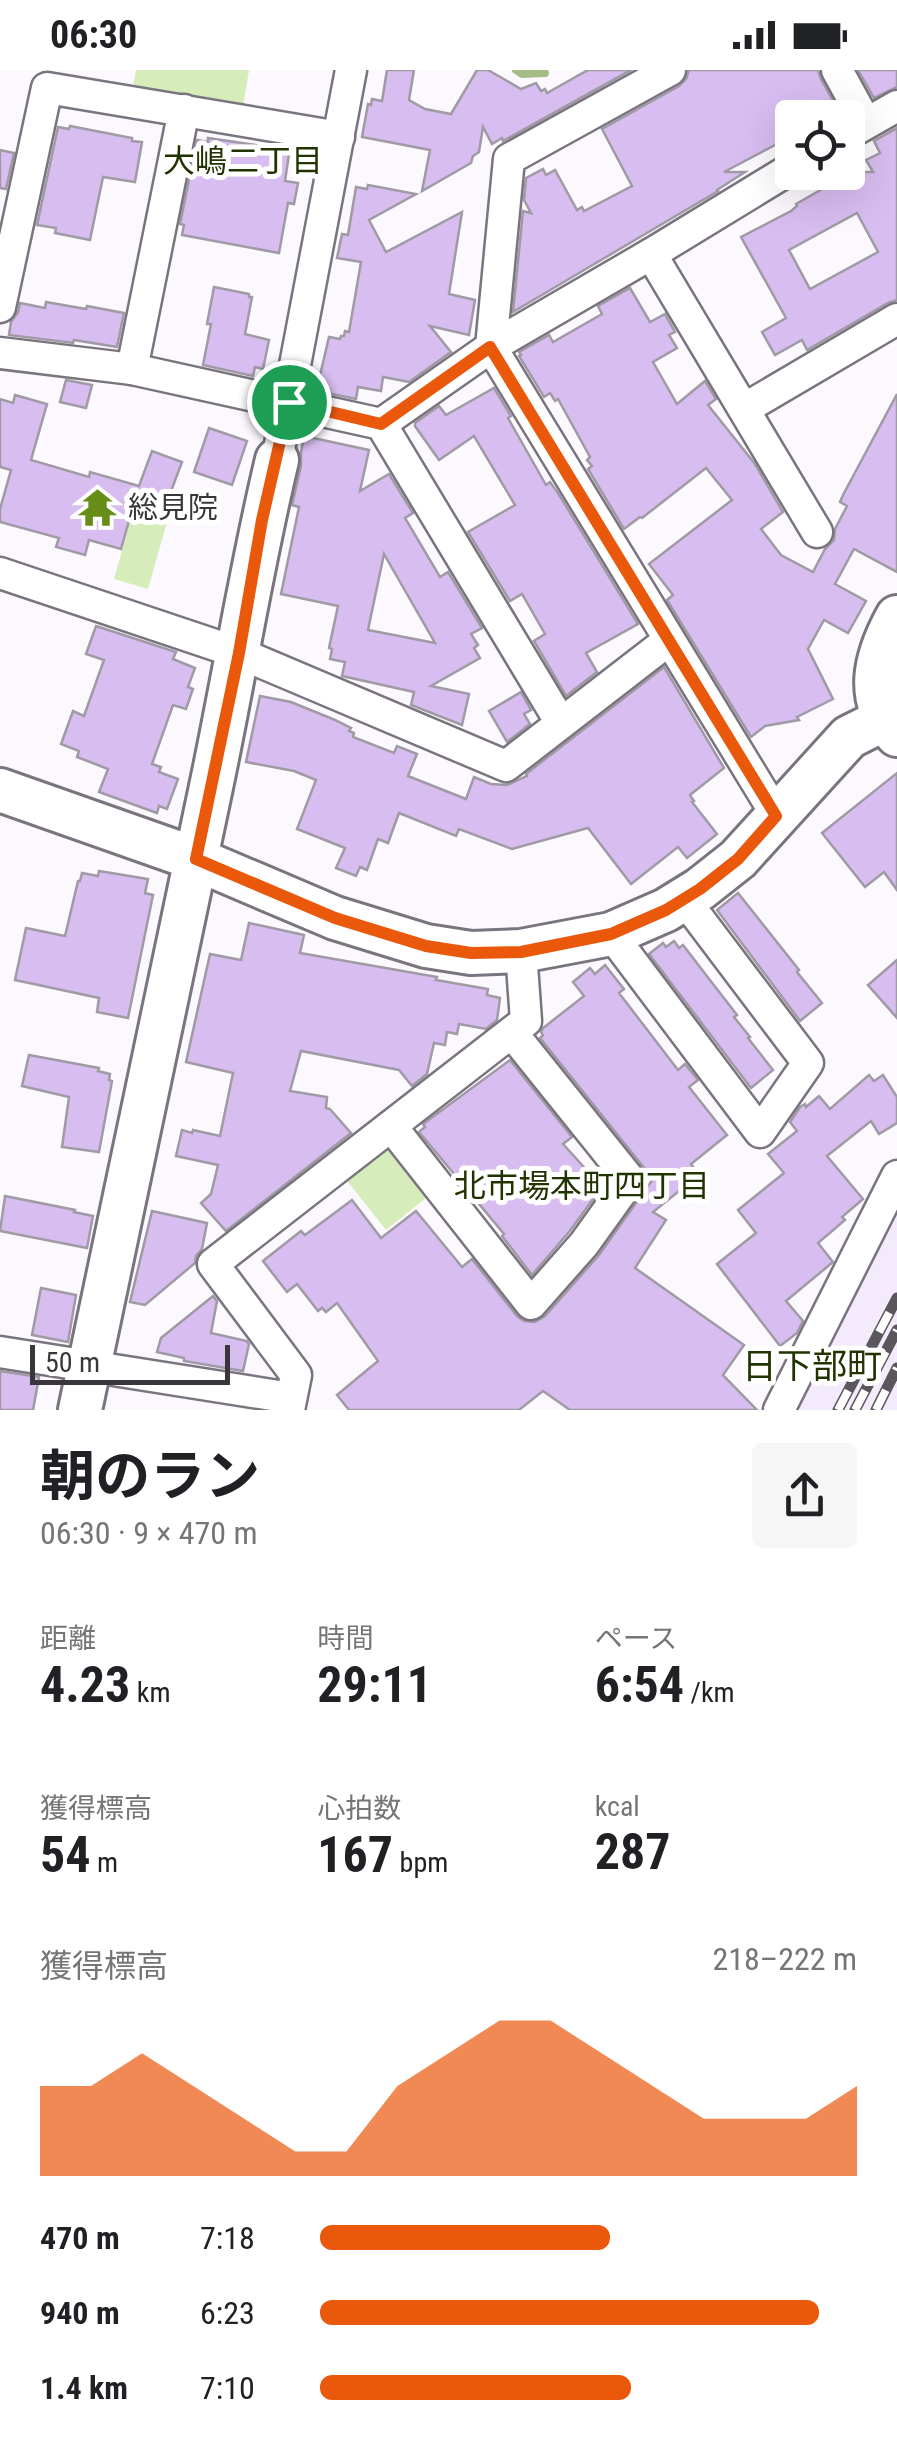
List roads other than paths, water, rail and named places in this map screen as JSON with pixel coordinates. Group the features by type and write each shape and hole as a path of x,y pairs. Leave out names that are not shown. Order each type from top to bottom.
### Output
{"street":[{"path":"80,1410 239,653 351,70"},
{"path":"670,70 509,158 490,347 776,816"},
{"path":"837,70 847,100"},
{"path":"0,308 47,88 339,137"},
{"path":"865,124 897,106"},
{"path":"132,369 184,110"},
{"path":"381,424 490,347 775,178"},
{"path":"651,254 817,532"},
{"path":"744,409 897,319"},
{"path":"0,353 132,369 381,424 561,723"},
{"path":"0,574 239,653 506,766 669,640"},
{"path":"0,790 196,859 335,918 426,946 471,953 521,952 611,934 666,910 738,859 848,737 890,727 876,690 877,665 897,617"},
{"path":"611,934 760,1132 808,1063 684,899"},
{"path":"0,1352 290,1404 296,1375 213,1264 526,1022 521,952"},
{"path":"392,1126 531,1304 584,1244 630,1180 512,1032"},
{"path":"779,1410 897,1176"}],"waterway":[{"path":"516,70 522,74 545,73"}],"railway":[{"path":"838,1410 897,1298"},
{"path":"855,1410 897,1330"},
{"path":"876,1410 897,1368"}],"place":[{"name":"総見院","path":"98,508"}],"district":[{"name":"大嶋二丁目","path":"243,161"},
{"name":"北市場本町四丁目","path":"582,1186"},
{"name":"日下部町","path":"812,1366"}]}
